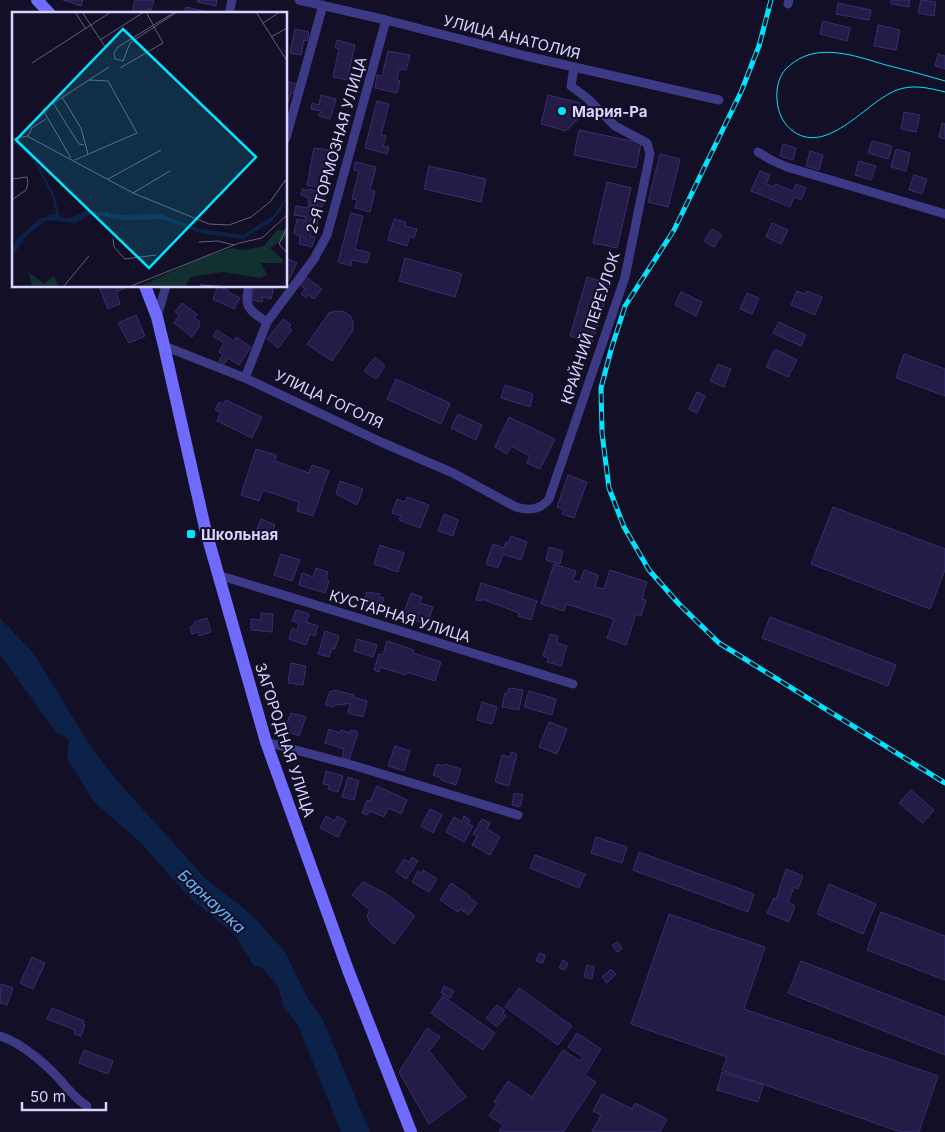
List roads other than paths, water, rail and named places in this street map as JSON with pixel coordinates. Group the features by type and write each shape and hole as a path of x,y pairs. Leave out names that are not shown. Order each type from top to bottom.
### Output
{"main road":[{"path":"37,0 48,12"},
{"path":"146,288 157,317 164,346"},
{"name":"ЗАГОРОДНАЯ УЛИЦА","path":"164,346 205,528 266,742 348,970 411,1132"}],"street":[{"name":"УЛИЦА АНАТОЛИЯ","path":"299,0 719,100"},
{"path":"288,131 323,5"},
{"name":"2-Я ТОРМОЗНАЯ УЛИЦА","path":"246,378 266,322 314,260 328,236 386,20"},
{"name":"КРАЙНИЙ ПЕРЕУЛОК","path":"536,509 543,506 549,499 625,277 650,154 647,143 615,126 587,98 571,86 574,67"},
{"path":"758,152 787,167 945,214"},
{"path":"157,317 165,288"},
{"path":"249,288 247,304 250,310 266,322"},
{"name":"УЛИЦА ГОГОЛЯ","path":"164,346 246,378 381,442 453,473 516,507 527,510 536,509"},
{"name":"КУСТАРНАЯ УЛИЦА","path":"218,575 573,684"},
{"path":"266,742 352,765 518,815"},
{"path":"0,1036 10,1039 31,1054 68,1088 76,1100 87,1106"}],"water":[{"name":"Барнаулка","path":"0,618 34,654 93,750 120,784 205,878 253,916 285,952 308,999 322,1018 370,1132 341,1132 297,1023 284,1008 278,986 261,967 254,966 234,934 191,899 140,842 94,802 67,758 69,739 56,732 0,655"}],"tram line":[{"path":"945,81 849,55 824,52 800,58 789,66 781,77 777,95 782,118 790,129 807,137 821,137 847,124 885,96 897,90 915,87 945,92"}],"railway":[{"path":"771,0 759,46 741,92 674,230 625,306 601,388 602,433 609,488 624,527 649,570 679,604 719,643 945,783"}],"place":[{"name":"Мария-Ра","path":"562,111"},
{"name":"Школьная","path":"191,534"}]}
